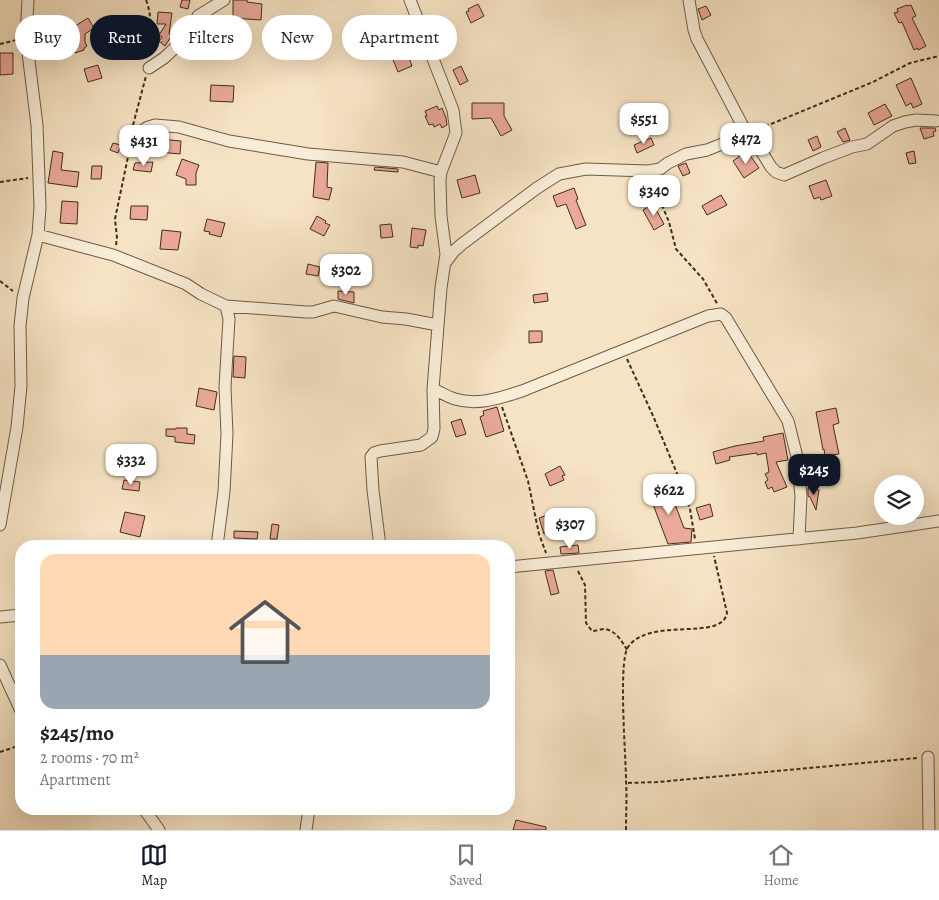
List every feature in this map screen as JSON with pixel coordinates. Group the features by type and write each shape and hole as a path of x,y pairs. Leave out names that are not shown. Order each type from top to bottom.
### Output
{"street":[{"path":"27,15 28,0"},
{"path":"149,68 164,58 193,31 198,16 224,0"},
{"path":"379,540 371,457 374,453 380,451 421,445 432,437 434,429 433,389 445,244 439,196 441,172 456,133 454,110 410,0"},
{"path":"689,0 697,39 747,134 755,141 776,172 784,175 837,152 867,144 893,126 905,122 916,120 936,121"},
{"path":"0,525 17,427 20,386 20,326 23,298 38,235 40,206 37,125 29,60"},
{"path":"130,141 146,128 155,125 179,127 229,141 308,154 402,162 441,172"},
{"path":"444,265 454,251 462,244 537,188 559,174 586,169 648,171 660,169 686,154 706,150 747,134"},
{"path":"38,235 113,255 186,284 201,294 226,306 306,312 334,306 382,317 438,325"},
{"path":"218,540 224,492 227,434 225,387 229,319 226,306"},
{"path":"433,389 463,401 485,401 499,398 522,391 708,316 721,314 726,318 788,421 797,457 801,496 799,539"},
{"path":"515,567 857,533 939,521"},
{"path":"0,617 15,616"},
{"path":"0,665 15,698"},
{"path":"928,757 929,830"},
{"path":"148,815 159,830"},
{"path":"306,830 309,815"}],"path":[{"path":"0,44 15,41"},
{"path":"747,134 865,86 910,63 939,56"},
{"path":"648,171 669,222 676,248 703,279 721,314"},
{"path":"0,182 40,176"},
{"path":"0,281 23,298"},
{"path":"622,350 654,418 678,476 690,509 697,548"},
{"path":"499,398 528,481 539,534 548,563"},
{"path":"626,830 623,684 627,650 634,640 652,632 711,627 722,623 726,619 727,613 712,547"},
{"path":"573,560 584,585 586,623 588,628 592,631 604,629 615,634 627,650"},
{"path":"0,752 15,747"},
{"path":"626,783 658,782 928,757"}],"building":[{"path":"182,0 190,0 188,9 180,7"},
{"path":"233,0 247,0 247,2 262,4 261,20 252,19 252,15 233,15"},
{"path":"478,4 484,16 471,23 466,12"},
{"path":"911,5 916,16 912,18 926,46 918,50 917,48 914,50 902,22 899,23 894,13 898,12 897,9"},
{"path":"706,6 711,15 702,20 698,9"},
{"path":"158,12 172,13 170,15 170,38 165,46 160,42 162,37 160,33 166,24 160,24 160,15 158,15"},
{"path":"88,18 90,21 90,31 85,34 87,46 80,51 80,23"},
{"path":"0,53 13,53 13,74 0,75"},
{"path":"393,60 410,60 412,66 398,72"},
{"path":"98,65 102,78 88,82 84,69"},
{"path":"461,66 468,81 460,85 453,70"},
{"path":"911,78 922,104 913,108 911,103 906,106 896,85"},
{"path":"211,85 234,86 233,102 210,101"},
{"path":"472,103 504,103 504,116 512,130 501,136 491,118 472,119"},
{"path":"885,104 892,116 874,125 868,113"},
{"path":"437,106 439,110 442,108 446,118 447,125 442,128 440,124 434,127 433,124 429,125 425,116 427,116 425,111"},
{"path":"845,128 850,140 843,142 837,132"},
{"path":"920,128 935,128 936,131 933,132 934,136 924,139"},
{"path":"817,136 821,147 813,151 808,140"},
{"path":"651,138 654,145 637,153 634,145"},
{"path":"160,139 181,141 180,154 159,152"},
{"path":"113,143 121,145 118,153 110,150"},
{"path":"53,151 63,153 61,170 79,172 77,187 48,183"},
{"path":"747,151 759,168 744,178 733,161"},
{"path":"914,151 916,163 909,164 906,153"},
{"path":"182,159 199,165 196,173 196,185 186,185 186,179 176,175"},
{"path":"153,162 151,172 133,170 135,163"},
{"path":"316,162 328,163 327,187 332,188 329,200 313,197"},
{"path":"686,163 690,173 683,176 678,166"},
{"path":"92,166 102,166 101,179 91,179"},
{"path":"375,167 398,169 398,172 374,170"},
{"path":"475,175 480,193 462,198 457,180"},
{"path":"826,180 832,196 821,200 820,197 814,199 809,186"},
{"path":"574,188 578,199 576,200 586,225 576,229 566,204 557,207 553,196"},
{"path":"721,195 727,205 707,215 702,206"},
{"path":"62,201 78,202 77,224 60,223"},
{"path":"653,204 664,224 654,230 643,210"},
{"path":"131,206 148,206 147,220 130,219"},
{"path":"317,216 330,225 324,236 310,229"},
{"path":"207,219 225,223 221,237 204,231"},
{"path":"391,224 393,237 381,238 380,225"},
{"path":"412,228 426,230 423,246 418,245 418,248 410,247"},
{"path":"162,230 181,232 178,250 160,249"},
{"path":"334,262 343,265 339,276 330,274"},
{"path":"308,264 320,267 318,276 306,274"},
{"path":"338,291 354,292 354,303 338,299"},
{"path":"547,293 548,301 534,303 533,295"},
{"path":"529,331 542,331 542,342 529,343"},
{"path":"234,356 246,357 245,378 233,377"},
{"path":"199,388 217,392 214,410 196,406"},
{"path":"497,407 504,431 486,437 480,417 484,415 483,411"},
{"path":"836,408 839,423 833,425 839,454 825,456 816,412"},
{"path":"461,419 466,434 456,437 451,422"},
{"path":"187,428 187,434 195,435 194,444 175,442 175,437 166,436 166,429"},
{"path":"783,433 788,460 776,462 787,487 774,492 772,487 768,489 765,482 768,480 765,474 769,472 766,453 729,457 730,460 716,464 713,452 764,441 763,437"},
{"path":"560,466 565,475 562,476 564,480 550,486 545,474"},
{"path":"124,480 140,482 139,491 122,489"},
{"path":"667,483 684,528 692,529 691,542 668,544 648,491"},
{"path":"808,488 819,490 816,510 808,496"},
{"path":"710,504 713,516 700,520 696,508"},
{"path":"125,512 145,516 140,537 120,532"},
{"path":"556,512 561,529 544,534 539,518"},
{"path":"272,524 279,525 277,539 270,539"},
{"path":"234,531 258,532 257,539 234,538"},
{"path":"578,545 579,553 561,554 560,547"},
{"path":"553,570 559,593 551,595 545,571"},
{"path":"516,820 546,827 546,830 513,830"}]}
